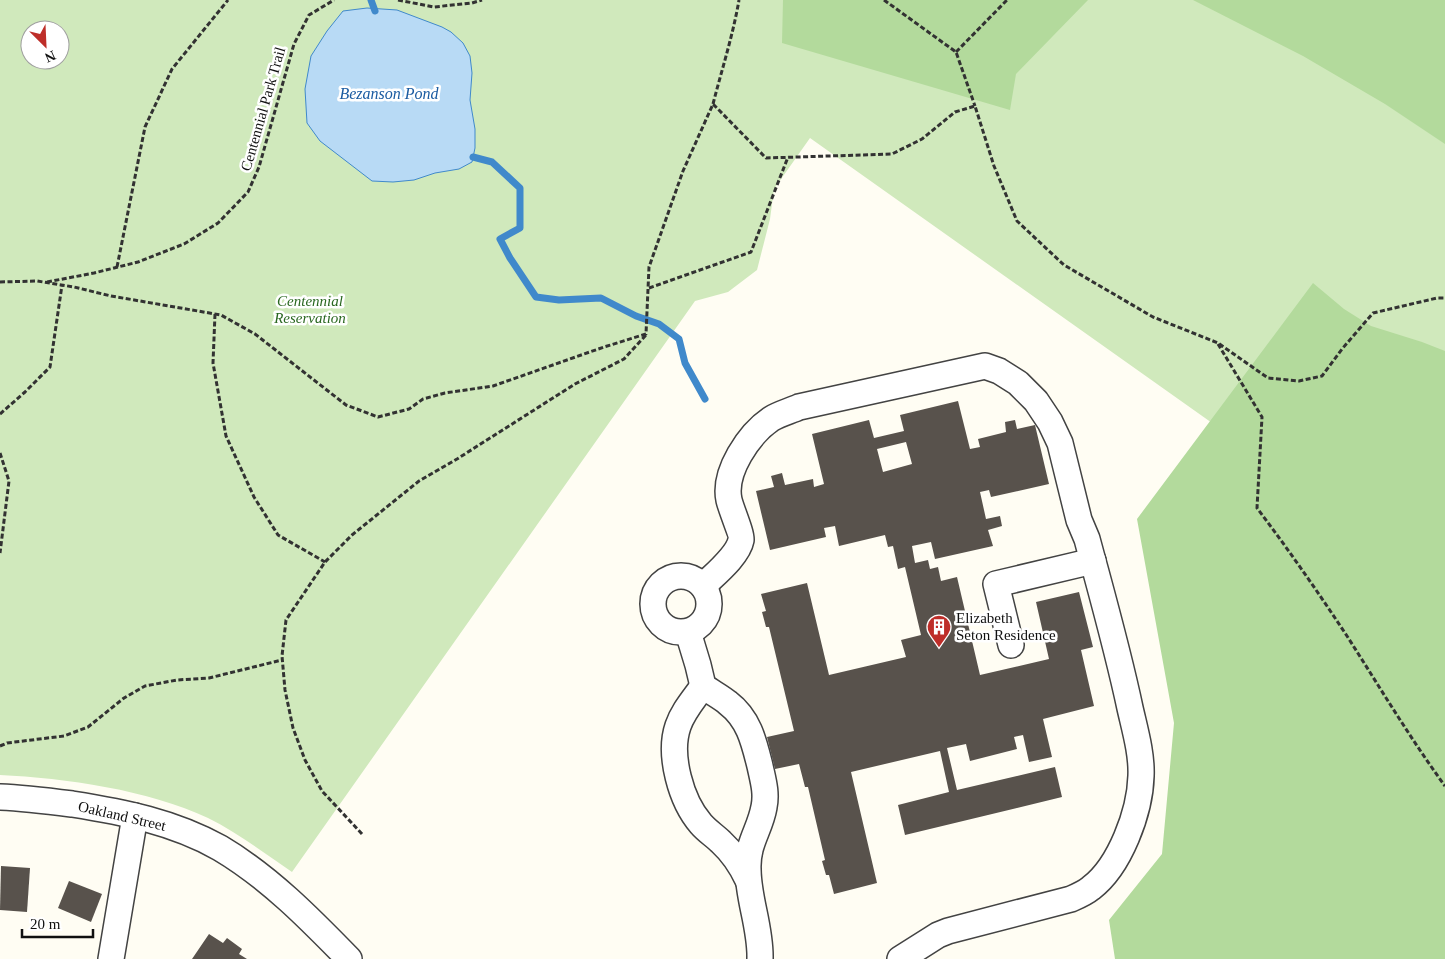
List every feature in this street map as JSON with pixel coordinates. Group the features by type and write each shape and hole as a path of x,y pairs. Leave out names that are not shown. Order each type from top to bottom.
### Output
{"street":[{"path":"703,586 734,554 741,542 742,536 728,496 729,481 735,464 754,432 772,418 799,407 985,366 1000,371 1018,383 1036,401 1050,422 1060,443 1079,520 1087,539 1126,688 1140,762 1141,776 1137,805 1126,838 1108,870 1091,888 1071,899 938,935 900,959"},
{"path":"1011,645 996,584 1093,561"},
{"path":"682,576 699,582 706,590 709,600 708,613 702,623 688,632 671,631 656,618 653,609 655,592 660,585 675,577 682,576"},
{"path":"688,632 703,686 728,703 745,722 753,740 765,787 764,808 748,856 749,882 760,940 760,959"},
{"path":"703,686 678,726 675,741 678,772 684,795 694,815 701,824 730,850 749,882"},
{"name":"Oakland Street","path":"0,796 92,807 178,828 220,848 259,876 350,959"},
{"path":"111,959 135,816"}],"path":[{"path":"118,267 145,127 172,69 228,0"},
{"name":"Centennial Park Trail","path":"44,282 138,262 184,244 218,223 248,192 259,166 294,44 309,15 334,0"},
{"path":"398,0 434,7 472,3 482,0"},
{"path":"362,834 322,791 305,760 293,728 285,690 282,660 286,620 325,562 352,535 418,481 457,459 575,384 624,359 646,334 649,267 682,171 713,104 735,25 739,0"},
{"path":"884,0 956,52 994,166 1017,221 1064,265 1153,317 1218,343 1268,378 1300,381 1322,376 1373,313 1436,298 1445,298"},
{"path":"956,52 1007,0"},
{"path":"713,104 766,158 892,154 922,140 955,112 975,106"},
{"path":"648,288 751,252 788,157"},
{"path":"0,282 44,282 111,296 221,314 256,334 346,405 378,417 409,409 423,399 445,393 493,386 646,334"},
{"path":"0,414 26,392 50,367 62,285"},
{"path":"215,314 213,362 226,436 254,497 278,535 325,562"},
{"path":"1218,343 1262,417 1257,508 1294,557 1424,757 1445,786"},
{"path":"0,454 9,481 0,553"},
{"path":"0,746 7,743 64,736 88,728 124,698 145,686 177,680 209,678 282,660"}],"green space":[{"name":"Centennial Reservation","path":"0,0 1445,0 1445,959 1391,550 810,138 774,189 770,219 757,270 728,292 695,301 292,872 219,824 185,808 106,787 0,775"},
{"path":"783,0 1088,0 1016,74 1010,110 782,43"},
{"path":"1193,0 1445,0 1445,144 1385,104 1303,56"},
{"path":"1313,283 1344,309 1371,326 1445,351 1445,959 1115,959 1109,920 1162,854 1174,723 1137,519"}],"water":[{"name":"Bezanson Pond","path":"367,8 397,10 442,27 463,43 470,56 472,73 470,100 475,129 475,148 472,162 459,169 435,173 414,180 372,181 320,141 307,123 305,89 311,56 343,11"}],"building":[{"name":"Elizabeth Seton Residence","path":"958,401 970,449 980,447 978,439 1006,432 1005,422 1015,420 1017,429 1035,425 1049,484 991,497 989,490 980,492 986,519 1000,516 1002,526 988,530 993,546 935,559 931,542 912,546 915,563 928,560 930,569 938,567 941,581 957,577 980,675 1049,659 1036,602 1079,592 1093,647 1081,650 1094,706 1043,719 1052,757 1029,762 1023,735 1014,737 1017,749 970,761 966,744 947,748 957,790 1055,767 1062,797 905,835 898,805 949,792 940,751 851,772 877,883 834,894 829,875 826,875 822,861 825,860 808,787 805,787 799,764 775,769 767,737 794,731 769,627 766,627 762,612 766,611 761,594 807,583 829,675 906,657 901,640 921,635 905,567 898,569 893,546 888,547 885,535 839,546 835,526 824,528 826,537 770,550 756,491 774,487 771,476 782,473 785,485 813,479 814,487 824,484 812,434 869,420 874,438 904,431 900,415","holes":["906,442 912,464 883,472 877,449"]},
{"path":"1,866 30,868 27,912 0,910"},
{"path":"69,881 102,894 91,922 58,908"},
{"path":"209,934 223,943 227,938 242,949 239,954 247,959 192,959"}],"waterway":[{"path":"371,0 375,11"},
{"path":"473,157 492,162 520,188 520,228 500,239 510,258 536,297 559,300 601,298 636,316 659,324 679,339 685,363 705,399"}],"place":[{"name":"Elizabeth Seton Residence","path":"939,648"}]}
